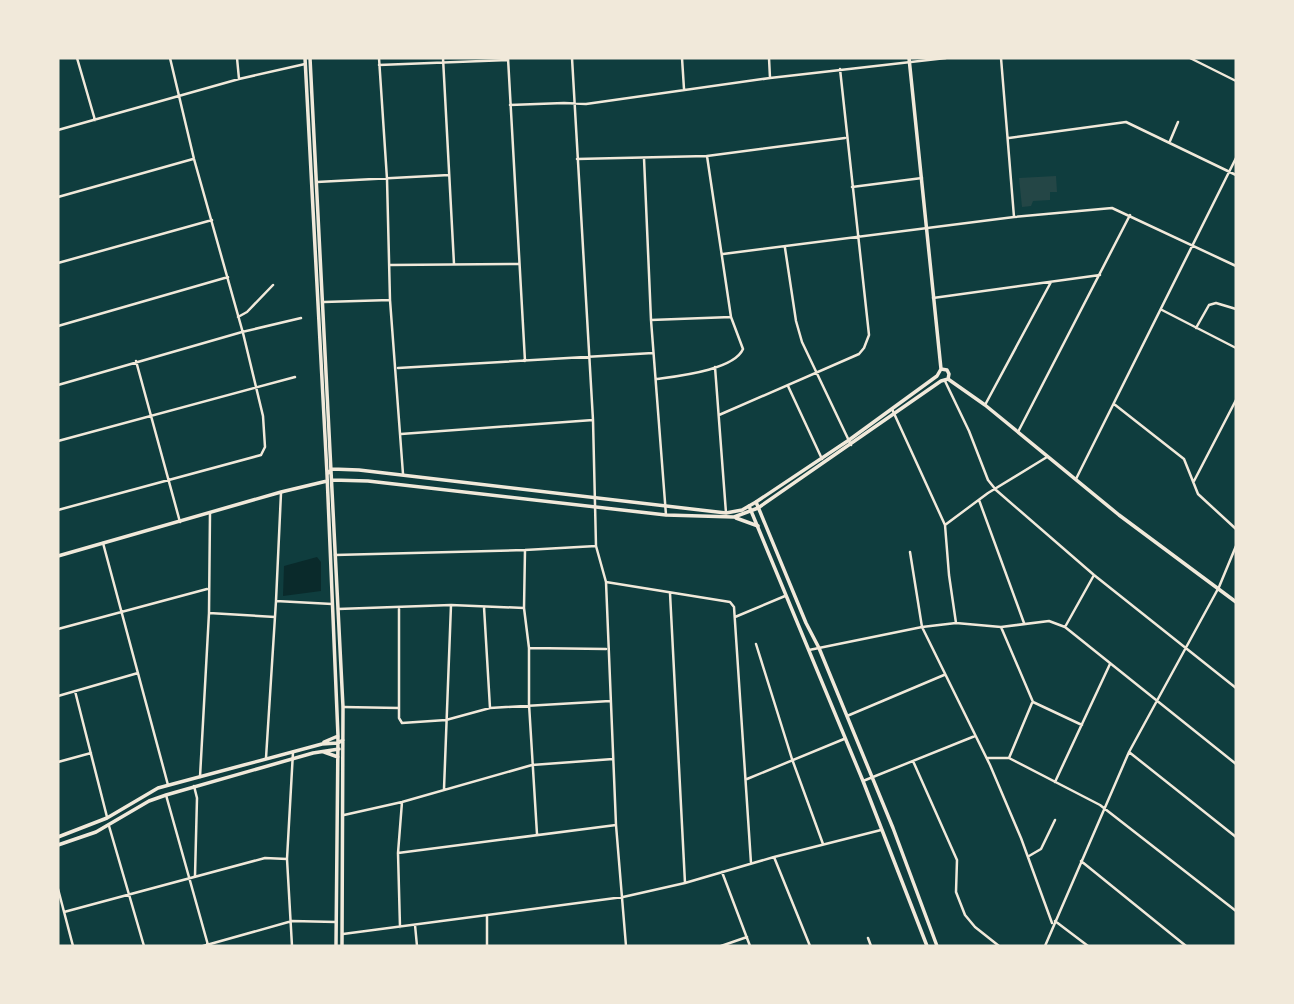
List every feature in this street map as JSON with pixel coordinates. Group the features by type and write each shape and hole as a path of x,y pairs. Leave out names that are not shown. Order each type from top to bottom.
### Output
{"main road":[{"path":"308,58 306,64 327,474 335,555 343,707 342,946"},
{"path":"308,58 332,469 329,482 338,736 336,946"},
{"path":"58,556 281,492 329,482 368,481 666,515 725,515 756,502 822,458 850,443 937,376 941,369 909,60"},
{"path":"734,517 752,512 945,380 948,372 941,369"},
{"path":"937,376 985,405 1119,515 1236,602"},
{"path":"327,474 332,469 359,470 666,506 725,515 758,526"},
{"path":"756,502 819,648 937,946"},
{"path":"749,506 928,946"},
{"path":"323,744 338,736"},
{"path":"58,836 107,818 144,794 168,785 344,740"},
{"path":"58,845 109,826 141,806 166,795 322,751 338,750 344,746"},
{"path":"322,751 338,757"}],"street":[{"path":"77,58 95,120"},
{"path":"58,510 261,455 265,447 263,416 256,386 194,159 170,58"},
{"path":"237,58 239,79"},
{"path":"379,58 387,179 390,300 403,475"},
{"path":"443,58 454,264"},
{"path":"572,58 593,421 596,546 606,582 616,825 626,946"},
{"path":"682,58 684,90"},
{"path":"769,58 770,78"},
{"path":"510,106 586,104 909,60 946,58"},
{"path":"1001,58 1014,217"},
{"path":"1190,58 1236,81"},
{"path":"379,65 508,59 525,361"},
{"path":"58,130 239,79 306,64"},
{"path":"719,415 859,354 867,342 869,335 840,69"},
{"path":"1009,138 1126,122 1236,175"},
{"path":"1169,142 1178,122"},
{"path":"577,159 707,156 847,137"},
{"path":"656,379 688,375 715,367 741,353 743,344 732,317 707,156"},
{"path":"644,158 653,353 666,515"},
{"path":"1076,479 1236,158"},
{"path":"58,197 194,159"},
{"path":"317,182 449,175"},
{"path":"852,187 922,178"},
{"path":"723,254 1104,208 1120,210 1236,266"},
{"path":"1018,432 1130,215"},
{"path":"58,263 212,220"},
{"path":"784,247 796,321 850,443"},
{"path":"390,265 518,264"},
{"path":"933,298 1100,275"},
{"path":"58,326 228,277"},
{"path":"985,405 1051,282"},
{"path":"238,317 247,312 273,285"},
{"path":"324,302 390,300"},
{"path":"1196,327 1209,305 1216,303 1236,309"},
{"path":"1162,310 1236,348"},
{"path":"651,320 732,317"},
{"path":"58,385 136,361 302,318"},
{"path":"397,368 653,353"},
{"path":"136,361 180,522"},
{"path":"715,367 725,515"},
{"path":"58,442 295,377"},
{"path":"945,380 988,480 996,490 1094,575 1236,688"},
{"path":"788,386 822,458"},
{"path":"1194,482 1236,400"},
{"path":"1114,404 1184,459 1198,494 1236,529"},
{"path":"892,409 945,525 956,623"},
{"path":"400,434 593,421"},
{"path":"945,525 1048,456"},
{"path":"266,760 281,492"},
{"path":"979,500 1024,623"},
{"path":"200,777 209,613 210,513"},
{"path":"103,543 168,785"},
{"path":"335,555 596,546"},
{"path":"1045,946 1081,861 1106,811 1129,752 1219,587 1236,546"},
{"path":"525,550 524,608 537,834"},
{"path":"910,552 922,627 986,758 1054,923 1088,946"},
{"path":"1065,626 1094,575"},
{"path":"606,582 730,602 734,607 751,863"},
{"path":"58,629 208,589"},
{"path":"670,593 685,883"},
{"path":"735,617 785,596"},
{"path":"276,601 332,604"},
{"path":"338,609 451,606 524,608"},
{"path":"444,789 451,606"},
{"path":"484,607 490,708"},
{"path":"399,609 398,708 399,720 404,724 446,720 490,708 610,701"},
{"path":"209,613 275,617"},
{"path":"808,650 922,627 956,623 1001,627 1055,621 1065,626 1236,764"},
{"path":"1001,627 1032,702 1082,724"},
{"path":"756,644 792,759 823,844"},
{"path":"528,648 607,649"},
{"path":"1055,782 1110,664"},
{"path":"58,696 138,673"},
{"path":"845,716 944,675"},
{"path":"75,691 107,818"},
{"path":"1009,758 1032,702"},
{"path":"343,707 398,708"},
{"path":"863,781 975,736"},
{"path":"747,779 844,739"},
{"path":"292,946 288,859 293,752"},
{"path":"1129,752 1236,837"},
{"path":"58,762 91,754"},
{"path":"986,758 1009,758 1100,805 1236,911"},
{"path":"344,815 402,802 532,765 613,759"},
{"path":"913,761 957,860 956,892 965,915 975,927 999,946"},
{"path":"194,786 197,798 195,876"},
{"path":"166,795 205,946 292,921 336,922"},
{"path":"400,927 398,853 402,802"},
{"path":"1028,856 1041,849 1055,820"},
{"path":"398,853 616,825"},
{"path":"109,826 144,946"},
{"path":"342,934 623,897 881,830"},
{"path":"774,857 810,946"},
{"path":"64,912 265,858 288,859"},
{"path":"1081,861 1186,946"},
{"path":"722,872 750,946"},
{"path":"58,889 73,946"},
{"path":"486,946 487,916"},
{"path":"415,925 417,946"},
{"path":"721,946 747,937"},
{"path":"868,939 871,946"}],"shaded area":[{"path":"1056,176 1057,192 1050,192 1050,200 1033,201 1031,206 1022,207 1019,178"},
{"path":"317,557 321,562 321,591 283,596 284,566"}]}
